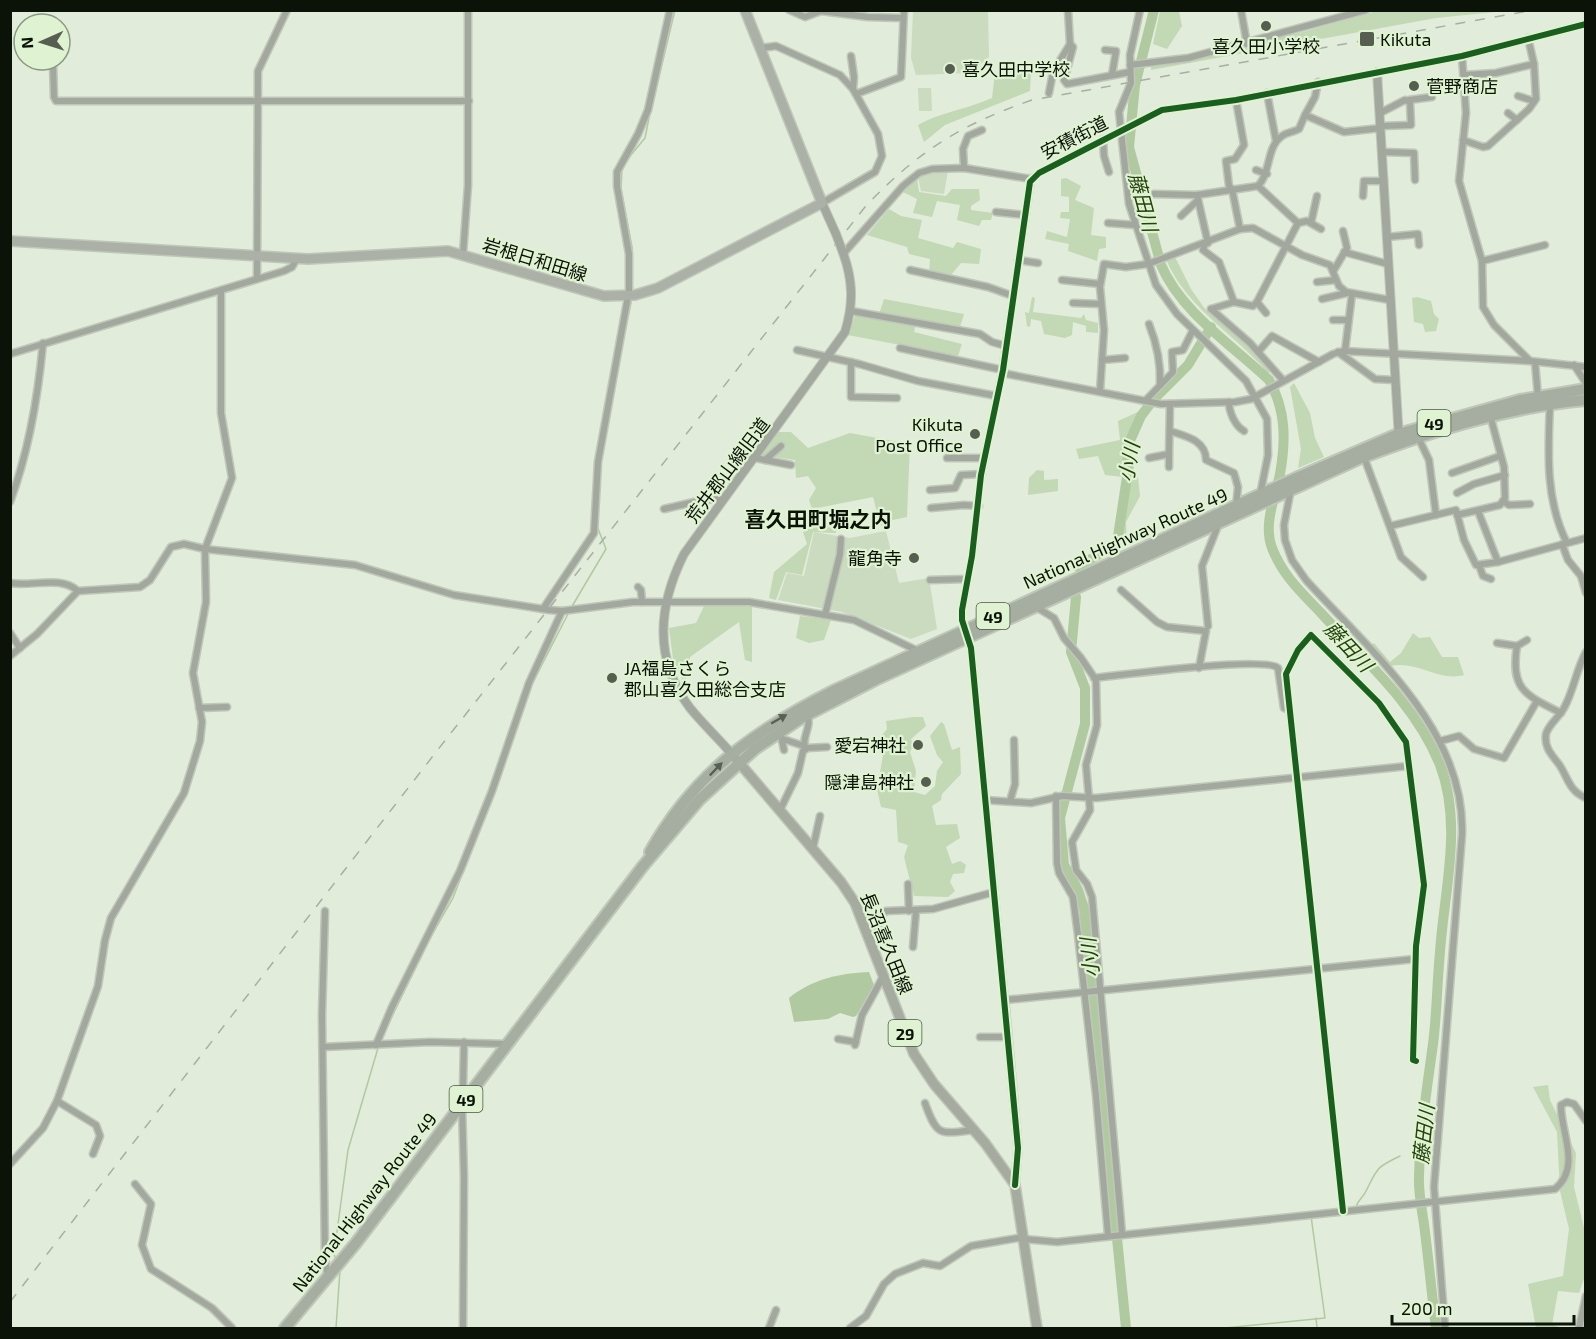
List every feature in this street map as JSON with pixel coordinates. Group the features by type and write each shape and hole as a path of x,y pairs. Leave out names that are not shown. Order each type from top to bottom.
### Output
{"highway":[{"name":"National Highway Route 49","path":"1290,487 1399,439 1538,397 1586,389"},
{"name":"National Highway Route 49","path":"285,1329 328,1278 643,866 700,799 739,762 781,735 807,714 966,633 1236,506 1364,457 1399,439 1418,437 1489,412 1586,400"},
{"name":"National Highway Route 49","path":"643,866 657,838 677,811 731,753 773,722 918,651 1036,607 1219,523 1261,498"}],"main road":[{"path":"745,10 822,203"},
{"name":"岩根日和田線","path":"10,241 297,258 448,251 596,294 628,296 658,288 822,203"},
{"name":"長沼喜久田線","path":"731,753 813,848 855,903 873,942 914,1054 934,1084 1007,1171 1015,1185 1037,1329"}],"street":[{"path":"257,279 259,66 287,10"},
{"path":"463,254 468,185 468,10"},
{"path":"543,609 594,533 598,462 628,296 629,254 617,186 617,172 648,110 670,10"},
{"path":"789,10 805,17 820,10 903,18"},
{"path":"854,92 901,77 904,10"},
{"path":"1068,10 1070,44 1073,47 1065,83 1112,75 1157,62 1246,44 1366,10"},
{"path":"1140,10 1130,69 1131,83 1119,112 1119,131 1129,204 1148,264 1163,296 1193,330 1237,370 1255,397 1269,429 1269,455 1261,498"},
{"path":"1241,10 1246,44"},
{"name":"安積街道","path":"1005,1002 985,800 962,610 1031,179 1039,172 1162,110 1236,100 1318,82 1462,56 1586,24"},
{"path":"1463,140 1483,147 1488,146 1518,120 1534,101 1537,92 1528,38"},
{"path":"1049,93 1053,72 1070,44"},
{"path":"761,48 780,47 840,75 854,92 878,134 882,160 869,178 822,203"},
{"path":"1105,50 1116,51 1112,75"},
{"path":"851,56 854,92"},
{"path":"1462,56 1466,113 1459,181 1482,261 1485,312 1532,361 1538,397"},
{"path":"1465,75 1496,73 1534,64"},
{"path":"53,72 56,101 257,99 469,101"},
{"path":"1377,72 1399,439"},
{"path":"1276,141 1284,134 1299,129 1315,97 1318,82"},
{"path":"1155,194 1197,197 1258,186 1267,174 1276,141 1267,93"},
{"path":"1518,96 1534,101"},
{"path":"1380,113 1409,100 1432,97"},
{"path":"1236,100 1244,145 1234,159 1226,161 1229,186 1232,189 1240,229"},
{"path":"1305,115 1344,132 1411,125 1409,100"},
{"path":"1508,113 1518,120"},
{"path":"964,168 963,149 968,136 982,130"},
{"path":"1103,139 1104,156 1109,172"},
{"path":"1383,152 1414,153 1415,180"},
{"path":"843,252 898,191 919,173 941,168 964,168 1031,179"},
{"path":"1256,170 1267,174"},
{"path":"1363,196 1364,181 1384,180"},
{"path":"1258,186 1298,223 1311,223 1321,229"},
{"path":"1311,223 1317,196"},
{"path":"1181,216 1197,197"},
{"path":"1197,197 1207,244 1203,250 1219,262 1234,302"},
{"name":"荒井郡山線旧道","path":"731,753 690,707 670,670 664,641 665,602 684,554 829,358 845,332 851,311 853,290 843,252 822,203"},
{"path":"996,212 1025,215"},
{"path":"1108,223 1135,225"},
{"path":"1283,380 1258,352 1211,309 1234,302 1253,306 1257,303 1298,223"},
{"path":"1100,391 1104,330 1100,284 1104,264 1122,267 1148,264 1175,252 1207,244 1240,229 1253,228 1286,247 1326,263 1334,270 1336,280 1350,293"},
{"path":"1334,270 1348,244 1344,231"},
{"path":"1387,237 1418,234 1419,245"},
{"path":"1482,261 1545,245"},
{"path":"1344,252 1388,264"},
{"path":"10,354 289,269 297,258"},
{"path":"1018,260 1038,263"},
{"path":"910,270 988,287 1013,296"},
{"path":"1062,280 1100,284"},
{"path":"1317,282 1336,280"},
{"path":"10,1164 43,1128 57,1101 98,986 111,918 184,794 202,731 193,673 205,610 205,549 232,477 220,413 221,291"},
{"path":"1322,299 1350,293 1390,300"},
{"path":"1342,352 1350,293"},
{"path":"1073,303 1101,304"},
{"path":"1257,303 1266,313"},
{"path":"851,311 980,334 992,342 1006,346"},
{"path":"1333,320 1347,320"},
{"path":"1149,324 1155,338 1155,351 1159,357 1160,386"},
{"path":"1150,401 1173,372 1172,352 1183,350 1193,330"},
{"path":"1258,352 1272,336 1319,362"},
{"path":"10,501 30,435 43,344"},
{"path":"900,348 1002,371 1170,404 1245,401 1342,352 1532,361 1586,367"},
{"path":"797,350 918,381 997,396"},
{"path":"1342,352 1375,379 1395,380"},
{"path":"1101,360 1125,358"},
{"path":"851,362 851,397 897,399"},
{"path":"1574,366 1586,383"},
{"path":"1229,402 1229,410 1240,429 1244,431"},
{"path":"1169,466 1170,404"},
{"path":"1550,404 1548,470 1558,525 1568,560 1581,576 1586,593"},
{"path":"1457,515 1500,505 1505,498 1505,475 1489,412"},
{"path":"1170,431 1199,442 1205,451 1206,459 1234,473 1238,487 1236,506"},
{"path":"1418,437 1429,460 1436,515"},
{"path":"765,460 781,446"},
{"path":"1149,458 1169,454"},
{"path":"1452,473 1500,456"},
{"path":"1364,457 1401,557 1423,577"},
{"path":"755,458 791,465"},
{"path":"947,458 985,458"},
{"path":"930,490 955,488 961,475 982,474"},
{"path":"1457,493 1474,484 1505,475"},
{"path":"1290,487 1284,532 1292,560 1306,580 1419,705 1440,741 1458,788 1463,818 1436,1141 1436,1202 1445,1329"},
{"path":"664,509 695,501 724,499"},
{"path":"1503,501 1509,505 1530,504"},
{"path":"931,508 979,506"},
{"path":"1390,526 1456,510 1464,540 1476,565 1479,565 1483,576 1491,579"},
{"path":"1478,511 1498,562"},
{"path":"1208,626 1202,566 1219,523"},
{"path":"825,615 840,554 841,538"},
{"path":"1479,565 1586,538"},
{"path":"10,583 53,582 78,591 140,588 150,580 171,548 184,544 205,549 355,565 454,595 562,611 613,603 740,601 855,620 918,651"},
{"path":"930,580 968,579"},
{"path":"638,587 641,590 642,602"},
{"path":"1121,590 1157,622 1167,627 1206,631 1199,668"},
{"path":"10,656 78,591"},
{"path":"1036,607 1054,618 1094,678 1098,691 1097,725 1086,765 1090,810 1072,842 1076,870 1087,884 1092,897 1122,1233"},
{"path":"376,1045 392,1007 460,871 492,791 524,694 562,611"},
{"path":"10,633 20,648"},
{"path":"1343,1210 1286,674 1298,650 1311,635 1379,703 1406,742 1424,885 1415,959 1413,1060 1416,1060"},
{"path":"1497,643 1517,646 1527,640"},
{"path":"1517,646 1514,665 1516,679 1538,701 1561,713"},
{"path":"1586,652 1575,674 1572,692 1561,713 1547,730 1546,743 1569,784 1577,795 1586,798"},
{"path":"1094,678 1233,664 1276,665 1284,708 1290,710"},
{"path":"1440,741 1459,736 1474,749 1503,758 1538,701"},
{"path":"199,708 227,707"},
{"path":"780,810 796,777 805,747 809,722 807,714"},
{"path":"781,735 805,747 828,747"},
{"path":"781,735 784,750"},
{"path":"1010,801 1015,784 1014,740"},
{"path":"985,800 1031,803 1062,796 1089,797 1408,766"},
{"path":"1062,796 1057,863 1059,873 1073,897 1085,992 1108,1235"},
{"path":"813,848 820,816"},
{"path":"908,884 912,911 913,947"},
{"path":"873,942 877,937 878,927 884,913 933,909 994,892"},
{"path":"325,912 323,1047 325,1248 328,1278"},
{"path":"1015,1185 1018,1148 1005,1002 1415,959"},
{"path":"838,1039 855,1044 862,1015 884,975"},
{"path":"980,1037 1008,1037"},
{"path":"463,1329 464,1042"},
{"path":"323,1047 464,1042 507,1044"},
{"path":"57,1101 96,1125 100,1136 93,1154"},
{"path":"850,1329 866,1316 884,1284 895,1274 926,1262 940,1266 970,1246 1024,1238 1057,1242 1122,1233 1555,1189 1564,1177 1570,1149 1561,1105 1567,1102 1574,1104 1586,1122"},
{"path":"925,1103 933,1127 938,1131 945,1133 974,1130"},
{"path":"135,1184 151,1204 142,1245 151,1269 156,1275 212,1308 232,1329"},
{"path":"1579,1329 1577,1313 1586,1296"},
{"path":"769,1329 776,1310"}],"shaded area":[{"path":"913,11 988,11 989,57 970,73 916,75 911,58"},
{"path":"1160,11 1179,11 1182,26 1167,49 1153,44"},
{"path":"1376,11 1505,11 1436,18 1151,70 1151,62 1303,32"},
{"path":"1031,70 1030,91 945,125 924,142 918,125 992,98 995,73"},
{"path":"918,88 931,88 932,111 919,111"},
{"path":"941,170 948,171 944,194 921,191 918,177"},
{"path":"917,178 919,192 946,196 952,189 979,189 980,200 971,206 971,210 993,213 991,220 982,220 979,226 957,220 960,205 937,201 932,217 913,213 917,199 903,192"},
{"path":"1066,178 1081,186 1075,200 1094,208 1091,235 1106,237 1106,248 1099,249 1097,261 1068,251 1069,244 1045,239 1047,231 1067,237 1070,219 1060,218 1061,212 1069,212 1069,197 1061,196 1061,179"},
{"path":"889,209 901,216 922,220 918,238 953,248 957,242 981,249 979,264 961,263 950,276 929,273 930,259 909,254 907,247 867,235"},
{"path":"1174,255 1191,289 1205,309 1250,346 1272,371 1268,373 1186,292 1166,259"},
{"path":"1032,297 1035,298 1033,312 1081,318 1084,314 1086,320 1098,323 1098,333 1086,332 1086,326 1073,322 1072,335 1065,338 1044,334 1041,321 1031,319 1030,327 1027,326 1025,312 1029,313"},
{"path":"1412,298 1431,301 1434,314 1439,319 1436,331 1425,332 1423,324 1414,322"},
{"path":"884,299 964,314 960,327 916,323 914,332 962,344 958,356 848,335 856,313 879,314"},
{"path":"1294,383 1310,413 1315,438 1324,457 1298,468 1301,449 1290,387"},
{"path":"1140,411 1127,442 1123,477 1105,475 1098,456 1079,459 1076,449 1120,440 1118,421"},
{"path":"778,432 791,432 808,448 850,433 910,444 907,517 888,521 883,527 875,521 878,516 873,497 812,509 809,500 816,488 808,476 796,478 795,460 761,455"},
{"path":"1037,470 1044,471 1044,480 1058,479 1058,491 1028,495 1029,478"},
{"path":"1130,473 1138,477 1140,496 1126,522 1127,542 1125,542 1120,520"},
{"path":"821,510 823,525 830,520 838,519 836,533 813,532 802,575 786,572 776,600 769,598 774,572 807,544 803,532 808,529 807,512"},
{"path":"886,531 899,583 929,578 937,629 911,639 842,612 778,600 787,573 804,576 814,532 850,538"},
{"path":"727,604 752,607 752,662 745,660 739,622 690,657 686,680 683,681 673,659 669,628 696,623 704,606"},
{"path":"800,616 831,620 824,640 809,643 796,638"},
{"path":"1413,633 1419,638 1430,637 1442,657 1458,657 1464,675 1446,676 1409,666 1390,666 1370,647 1374,643 1390,662 1401,653"},
{"path":"923,717 926,726 911,739 913,745 910,752 916,771 914,792 925,795 935,786 937,771 943,762 937,755 930,736 941,722 944,724 952,750 960,747 961,774 942,794 941,800 932,806 936,825 957,824 960,838 946,847 952,864 960,861 966,865 964,873 953,874 950,882 955,891 948,897 914,896 904,857 908,845 898,842 896,810 881,807 877,789 884,750 878,740 887,729 886,721"},
{"path":"869,972 874,985 856,1016 840,1013 828,1019 794,1022 789,998 798,991 827,978"},
{"path":"1548,1085 1550,1100 1576,1153 1574,1187 1585,1232 1585,1276 1579,1293 1558,1291 1552,1325 1564,1328 1536,1328 1528,1284 1563,1276 1569,1229 1560,1191 1557,1132 1533,1087"}],"waterway":[{"path":"657,85 675,10"},
{"name":"藤田川","path":"1154,10 1135,85 1129,147 1161,265 1170,282 1194,313 1269,380 1275,391 1282,414 1284,437 1280,474 1269,520 1270,539 1276,558 1306,598 1403,702 1430,743 1447,788 1451,834 1450,858 1434,1032 1422,1126 1419,1176 1436,1328"},
{"path":"626,161 645,138 650,113"},
{"path":"622,168 621,189 632,247 632,291"},
{"path":"620,355 632,298"},
{"name":"小川","path":"1078,567 1117,543 1129,464 1126,449 1141,416 1153,400 1188,365 1211,327"},
{"path":"571,608 606,549 597,526"},
{"name":"小川","path":"1076,597 1071,652 1085,688 1085,724 1060,818 1064,865 1078,890 1084,908 1126,1328"},
{"path":"530,688 569,612"},
{"path":"383,1035 429,940 453,898 469,856"},
{"path":"336,1260 334,1254 348,1150 378,1048"},
{"path":"1356,1207 1378,1169 1400,1156"},
{"path":"1225,1328 1325,1318 1311,1216"},
{"path":"336,1328 340,1270"},
{"path":"1576,1328 1586,1287"},
{"path":"1316,1318 1317,1328"}],"railway":[{"path":"10,1302 436,752 865,207 903,170 961,130 1006,109 1032,100 1534,10"}],"cycle path":[{"path":"1015,1185 1018,1148 971,648 962,620 962,610 972,556 981,475 1003,370 1030,182 1039,173 1162,110 1236,100 1462,56 1586,24"},
{"path":"1343,1211 1286,674 1298,650 1311,635 1379,703 1406,742 1424,885 1416,946 1413,1060 1416,1061"}],"place":[{"name":"喜久田小学校","path":"1266,26"},
{"name":"Kikuta","path":"1367,39"},
{"name":"喜久田中学校","path":"950,69"},
{"name":"菅野商店","path":"1414,86"},
{"name":"Kikuta Post Office","path":"975,434"},
{"name":"龍角寺","path":"914,558"},
{"name":"JA福島さくら 郡山喜久田総合支店","path":"612,678"},
{"name":"愛宕神社","path":"918,745"},
{"name":"隠津島神社","path":"926,782"}],"district":[{"name":"喜久田町堀之内","path":"818,518"}]}
